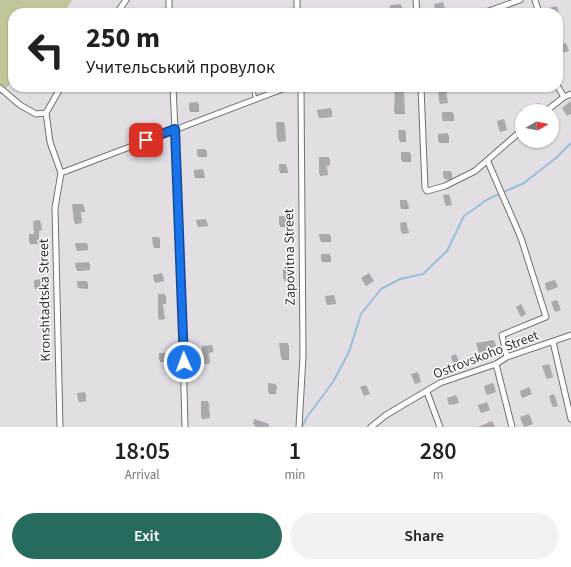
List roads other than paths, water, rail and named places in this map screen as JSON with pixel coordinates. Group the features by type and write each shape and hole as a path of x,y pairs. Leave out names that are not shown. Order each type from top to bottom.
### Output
{"street":[{"path":"497,8 520,0"},
{"path":"0,88 20,106 36,114 46,113"},
{"path":"58,92 46,113 50,142 61,173 274,92"},
{"path":"173,92 185,427"},
{"name":"Zapovitna Street","path":"299,426 303,356 301,92"},
{"path":"421,92 425,188 427,191 462,178 488,162 515,137"},
{"path":"561,92 564,97"},
{"path":"555,104 571,94"},
{"path":"488,162 521,238 546,317 502,335 507,357"},
{"name":"Kronshtadtska Street","path":"60,427 55,208 61,173"},
{"name":"Ostrovskoho Street","path":"371,427 386,415 440,383 496,364 507,357 571,335"},
{"path":"553,342 571,419"},
{"path":"496,364 512,427"},
{"path":"427,392 440,427"}],"lane":[{"path":"254,92 255,99"}],"waterway":[{"path":"302,427 307,417 333,382 349,352 361,314 381,289 400,279 423,274 447,251 464,216 488,199 524,183 556,158 571,143"}]}
